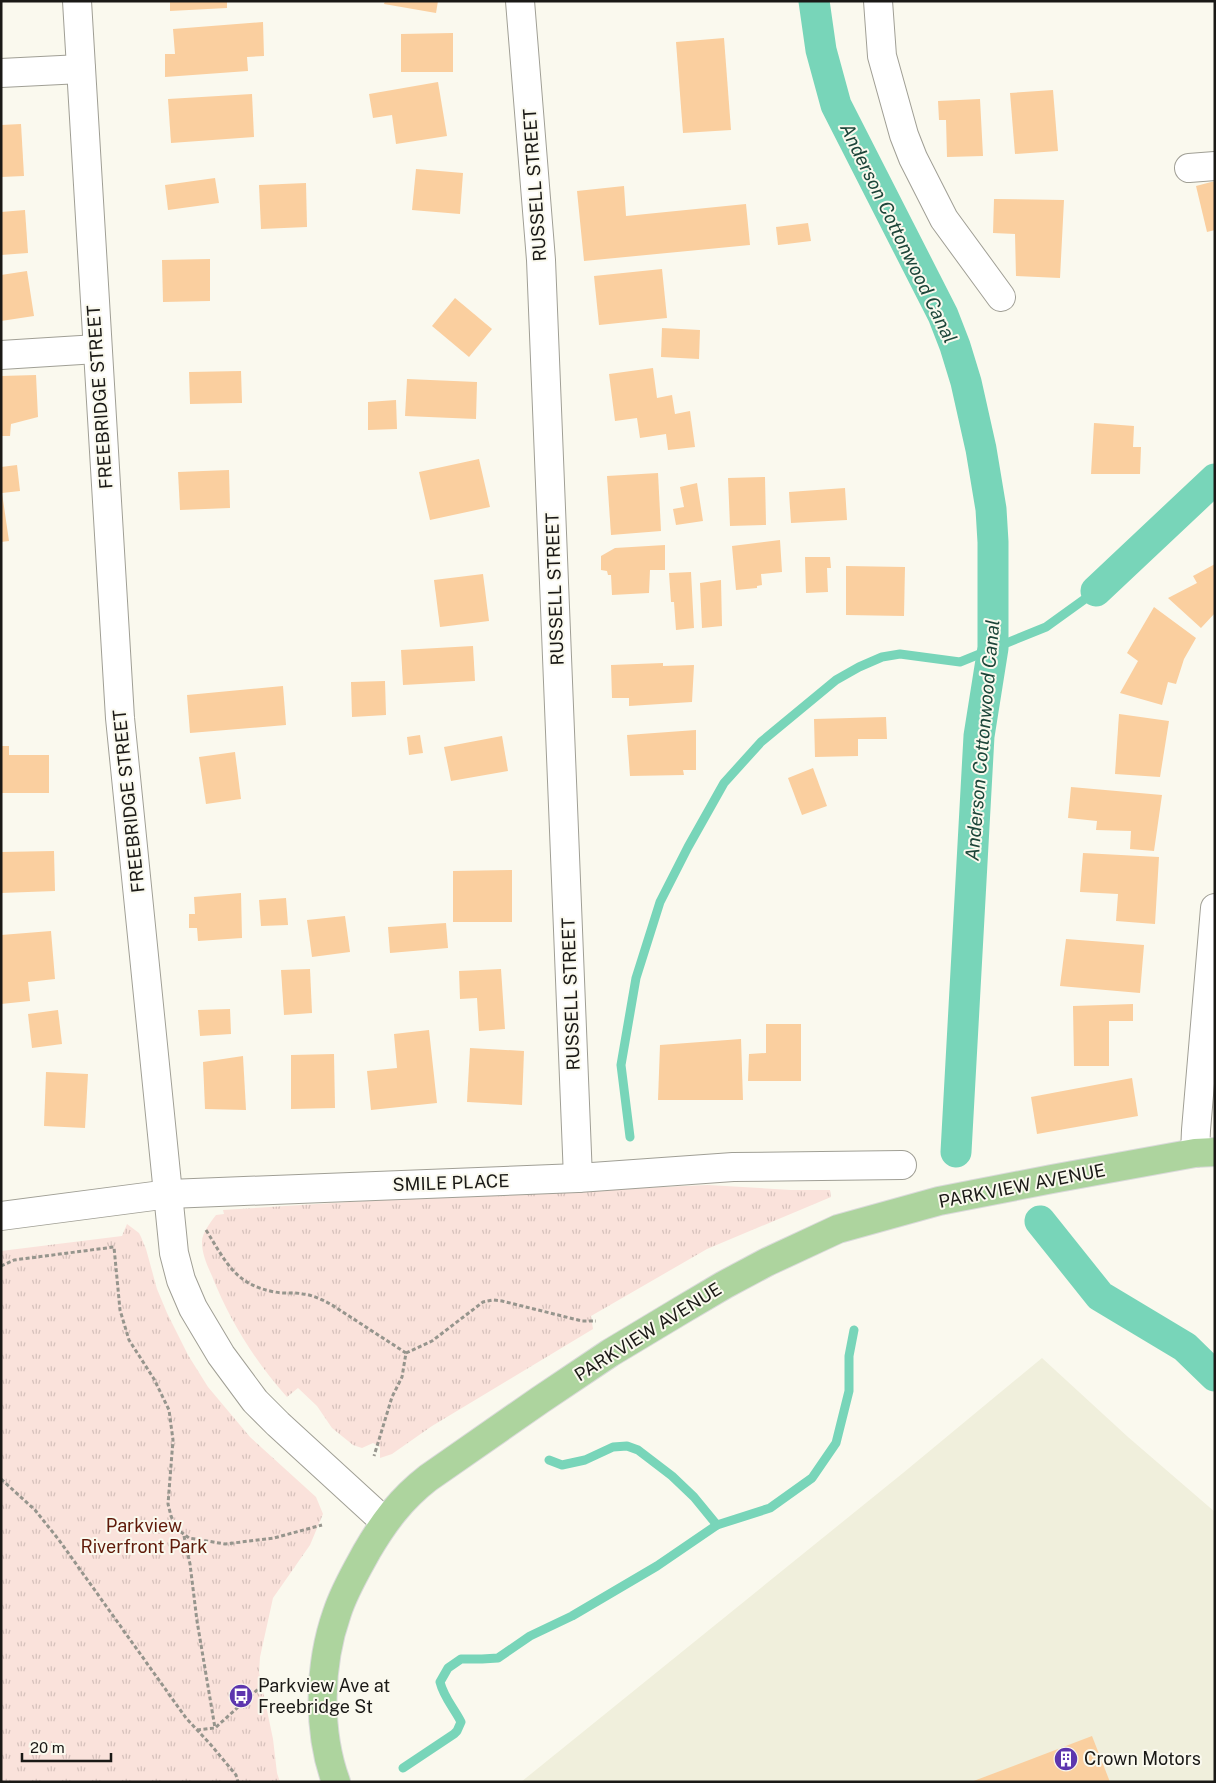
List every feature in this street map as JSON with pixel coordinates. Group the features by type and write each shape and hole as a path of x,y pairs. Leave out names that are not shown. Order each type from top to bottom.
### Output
{"main road":[{"name":"PARKVIEW AVENUE","path":"336,1782 326,1744 323,1717 325,1674 331,1632 350,1582 385,1522 412,1491 428,1478 610,1353 724,1285 767,1262 838,1229 939,1201 1205,1152"}],"street":[{"name":"FREEBRIDGE STREET","path":"77,1 120,718 174,1253 181,1280 193,1308 221,1355 244,1387 260,1407 385,1522"},
{"name":"RUSSELL STREET","path":"520,1 541,260 578,1178"},
{"path":"878,1 882,56 904,135 913,158 944,219 1000,297"},
{"path":"1,73 81,69"},
{"path":"1,355 97,349"},
{"path":"1205,1152 1196,1120 1215,908"},
{"name":"SMILE PLACE","path":"1,1216 169,1194 578,1178 733,1167 902,1165"}],"path":[{"path":"206,1230 228,1266 242,1280 276,1293 303,1294 320,1299 406,1353"},
{"path":"1,1266 14,1260 114,1247 120,1310 130,1340 154,1379 169,1410 173,1440 168,1504 175,1525 183,1534 189,1538 225,1544 274,1538 322,1525"},
{"path":"406,1353 432,1341 483,1302 493,1300 582,1321 596,1321"},
{"path":"374,1456 392,1397 402,1377 406,1353"},
{"path":"1,1479 34,1510 59,1540 186,1718 212,1745 236,1776 238,1782"},
{"path":"183,1534 190,1564 197,1621 215,1728"},
{"path":"196,1730 215,1728 266,1682"}],"shaded area":[{"name":"Crown Motors","path":"1042,1358 1128,1437 1215,1512 1215,1782 521,1782 903,1473"}],"green space":[{"path":"708,1185 791,1190 830,1190 831,1197 707,1249 591,1316 593,1329 432,1426 392,1454 380,1458 380,1447 373,1443 362,1448 353,1445 332,1428 317,1406 298,1388 287,1397 275,1383 244,1340 227,1309 208,1268 202,1246 203,1235 207,1228 216,1215 224,1214 223,1210 428,1197"},
{"name":"Parkview Riverfront Park","path":"127,1224 139,1233 141,1237 157,1289 167,1313 188,1355 208,1387 250,1437 316,1497 323,1514 310,1545 273,1598 260,1657 259,1672 280,1782 1,1782 1,1251 122,1236"}],"building":[{"path":"170,1 227,1 227,8 170,11"},
{"path":"385,1 438,1 436,13 384,4"},
{"path":"263,22 264,56 247,57 248,71 165,77 165,54 175,54 173,29"},
{"path":"453,33 453,72 401,72 401,34"},
{"path":"724,38 731,130 683,133 676,42"},
{"path":"438,82 447,136 396,144 392,115 373,118 369,94"},
{"path":"1053,90 1058,151 1015,154 1010,93"},
{"path":"252,94 254,137 171,143 168,99"},
{"path":"980,99 983,156 947,157 946,120 939,120 938,101"},
{"path":"21,124 24,176 1,177 1,125"},
{"path":"416,169 463,173 460,214 412,210"},
{"path":"215,178 219,203 168,210 165,185"},
{"path":"1215,181 1215,230 1207,232 1196,186"},
{"path":"306,183 307,227 261,229 259,185"},
{"path":"624,186 626,216 746,204 750,245 584,261 577,191"},
{"path":"994,199 1064,200 1060,278 1016,276 1015,234 993,233"},
{"path":"25,210 28,253 1,255 1,212"},
{"path":"808,223 811,241 778,245 776,227"},
{"path":"210,259 210,301 163,302 162,260"},
{"path":"662,269 667,318 599,325 594,276"},
{"path":"27,271 34,316 1,321 1,275"},
{"path":"455,298 492,329 469,357 432,326"},
{"path":"662,328 700,330 699,359 661,357"},
{"path":"653,368 657,398 672,395 675,414 690,411 695,447 668,450 666,434 640,438 637,418 615,421 609,374"},
{"path":"241,371 242,403 190,404 189,372"},
{"path":"36,375 38,417 11,424 10,436 1,436 1,376"},
{"path":"407,379 477,382 476,419 405,416"},
{"path":"396,400 397,429 368,430 368,402"},
{"path":"1094,423 1134,426 1133,447 1141,447 1140,474 1091,474"},
{"path":"479,459 490,507 430,520 419,472"},
{"path":"17,465 20,491 2,493 9,541 1,542 1,467"},
{"path":"229,470 230,508 180,510 178,472"},
{"path":"658,473 661,531 611,535 607,476"},
{"path":"765,477 766,525 730,526 728,478"},
{"path":"697,483 703,521 676,525 673,509 684,507 680,487"},
{"path":"845,488 847,520 791,523 789,492"},
{"path":"780,540 782,572 761,574 762,585 757,586 757,588 736,590 732,546"},
{"path":"665,545 665,570 650,570 649,593 612,595 611,575 608,575 607,571 601,570 601,556 615,548"},
{"path":"805,557 830,557 831,568 827,568 828,592 806,593"},
{"path":"1215,564 1215,613 1201,628 1168,598 1197,583 1193,576"},
{"path":"846,566 905,567 904,616 846,615"},
{"path":"691,572 694,628 676,630 674,602 671,602 669,573"},
{"path":"483,574 489,621 440,627 434,580"},
{"path":"721,580 722,626 702,628 700,583"},
{"path":"1154,607 1196,638 1184,659 1176,684 1168,682 1162,705 1120,693 1138,661 1127,653"},
{"path":"473,646 475,681 403,685 401,650"},
{"path":"663,663 663,666 694,665 692,702 629,706 629,698 612,698 611,665"},
{"path":"385,681 386,715 352,717 351,682"},
{"path":"283,686 286,725 190,733 187,695"},
{"path":"1119,714 1169,721 1160,777 1115,774"},
{"path":"886,717 887,739 858,739 858,756 815,757 814,719"},
{"path":"696,730 696,770 683,770 684,775 630,776 627,735"},
{"path":"420,735 423,753 409,755 407,737"},
{"path":"502,736 508,771 451,781 444,747"},
{"path":"1,746 9,746 9,755 49,755 49,793 1,793"},
{"path":"235,752 241,799 206,804 199,757"},
{"path":"813,768 827,806 802,815 788,778"},
{"path":"1071,787 1162,795 1154,851 1130,849 1131,831 1096,830 1097,821 1068,818"},
{"path":"54,851 55,891 1,893 1,852"},
{"path":"1083,853 1159,857 1155,924 1116,921 1118,894 1080,892"},
{"path":"512,870 512,922 453,922 453,871"},
{"path":"241,893 242,938 198,941 197,928 189,928 189,914 195,914 194,897"},
{"path":"286,898 288,925 261,926 259,900"},
{"path":"345,916 350,952 312,957 307,920"},
{"path":"446,923 448,948 390,953 388,927"},
{"path":"51,931 55,979 28,982 30,1001 1,1004 1,935"},
{"path":"1066,939 1144,945 1140,993 1060,986"},
{"path":"310,969 312,1013 284,1015 281,970"},
{"path":"501,969 505,1029 479,1031 477,998 460,999 459,971"},
{"path":"1133,1004 1133,1021 1109,1021 1109,1066 1074,1066 1073,1006"},
{"path":"230,1009 231,1034 200,1036 198,1010"},
{"path":"58,1010 62,1044 32,1048 28,1014"},
{"path":"766,1024 801,1024 801,1081 748,1081 749,1054 766,1053"},
{"path":"429,1030 437,1103 371,1110 367,1071 397,1068 394,1034"},
{"path":"741,1039 743,1100 658,1100 660,1045"},
{"path":"470,1048 524,1051 522,1105 467,1102"},
{"path":"334,1054 335,1108 291,1109 291,1055"},
{"path":"243,1056 246,1110 205,1109 203,1062"},
{"path":"46,1072 88,1074 85,1128 44,1126"},
{"path":"1132,1078 1138,1116 1037,1134 1031,1097"},
{"name":"Crown Motors","path":"1092,1736 1110,1782 971,1782"}],"waterway":[{"name":"Anderson Cottonwood Canal","path":"814,1 821,50 836,105 943,315 955,346 966,382 981,449 991,509 993,542 993,648 979,736 956,1152"},
{"path":"1096,591 1215,479"},
{"path":"630,1137 621,1065 636,978 660,902 724,783 761,742 836,680 859,667 882,657 900,654 960,662 1046,627 1096,591"},
{"name":"Anderson Cottonwood Canal","path":"1040,1221 1100,1296 1185,1347 1215,1376"},
{"path":"403,1768 457,1731 461,1722 440,1682 448,1668 461,1659 498,1658 530,1636 572,1616 657,1566 717,1525 770,1508 812,1478 836,1443 849,1391 849,1356 854,1330"},
{"path":"549,1460 562,1465 585,1460 613,1447 627,1446 638,1450 672,1476 694,1497 717,1525"}],"place":[{"name":"Parkview Ave at Freebridge St","path":"241,1696"},
{"name":"Crown Motors","path":"1066,1759"}]}
